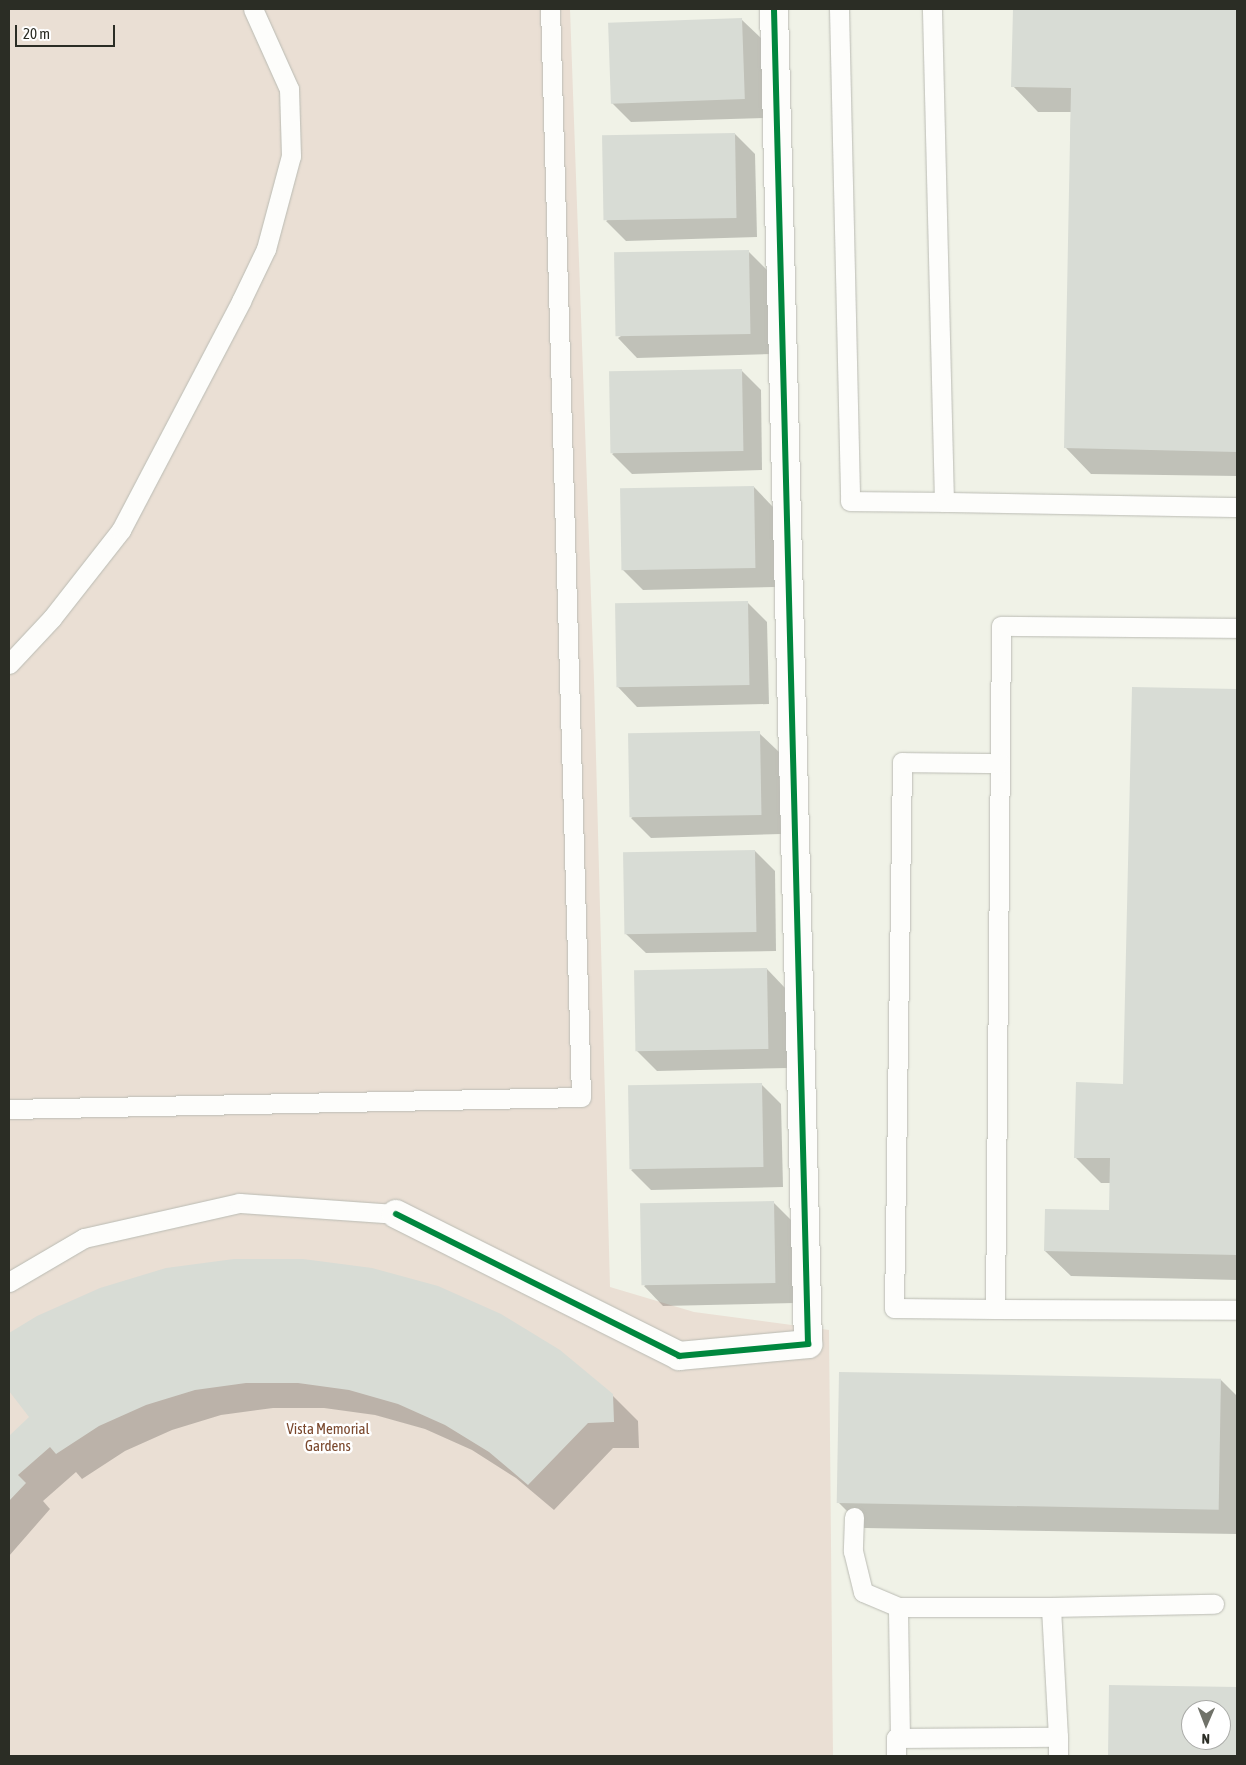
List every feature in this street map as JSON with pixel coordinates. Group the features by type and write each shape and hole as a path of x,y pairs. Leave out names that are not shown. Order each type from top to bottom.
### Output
{"street":[{"path":"396,1214 679,1356 808,1344 774,9"}],"lane":[{"path":"9,664 52,618 121,530 241,301 266,249 291,156 290,89 253,9"},
{"path":"9,1109 581,1097 550,9"},
{"path":"840,9 850,501 1237,507"},
{"path":"932,9 944,502"},
{"path":"995,1309 1001,626 1237,628"},
{"path":"1000,763 902,762 894,1308 1237,1310"},
{"path":"9,1282 84,1238 239,1203 396,1214"},
{"path":"854,1517 853,1551 863,1592 898,1607 1214,1604"},
{"path":"898,1607 898,1747 982,1747 1058,1737"},
{"path":"1051,1607 1058,1756"}],"green space":[{"name":"Vista Memorial Gardens","path":"9,9 570,9 594,680 610,1287 694,1312 829,1330 833,1756 9,1756"}],"building":[{"path":"1013,9 1237,9 1237,452 1064,448 1071,88 1011,87"},
{"path":"742,18 745,99 611,104 608,23"},
{"path":"735,133 736,218 604,220 602,135"},
{"path":"749,250 750,334 615,336 614,252"},
{"path":"742,369 743,451 610,453 609,371"},
{"path":"754,486 755,568 621,570 620,488"},
{"path":"748,601 749,685 616,687 615,603"},
{"path":"1132,687 1237,689 1237,1255 1044,1251 1045,1209 1109,1210 1110,1158 1074,1158 1076,1082 1123,1084"},
{"path":"760,731 761,815 629,817 628,733"},
{"path":"755,850 756,932 624,934 623,852"},
{"path":"767,968 768,1049 635,1051 634,970"},
{"path":"762,1083 763,1167 629,1169 628,1085"},
{"path":"774,1201 775,1283 641,1285 640,1203"},
{"path":"234,1259 303,1259 372,1268 438,1286 501,1314 560,1350 613,1394 614,1422 588,1423 528,1485 489,1452 445,1425 398,1404 349,1390 298,1383 246,1383 195,1390 146,1405 99,1426 56,1454 50,1447 18,1475 26,1483 9,1501 9,1436 29,1417 9,1391 9,1333 37,1316 100,1288 166,1268"},
{"path":"839,1372 1221,1379 1219,1510 837,1503"},
{"path":"1109,1685 1237,1687 1237,1756 1108,1756"}],"cycle path":[{"path":"396,1214 679,1356 808,1344 774,9"}]}
